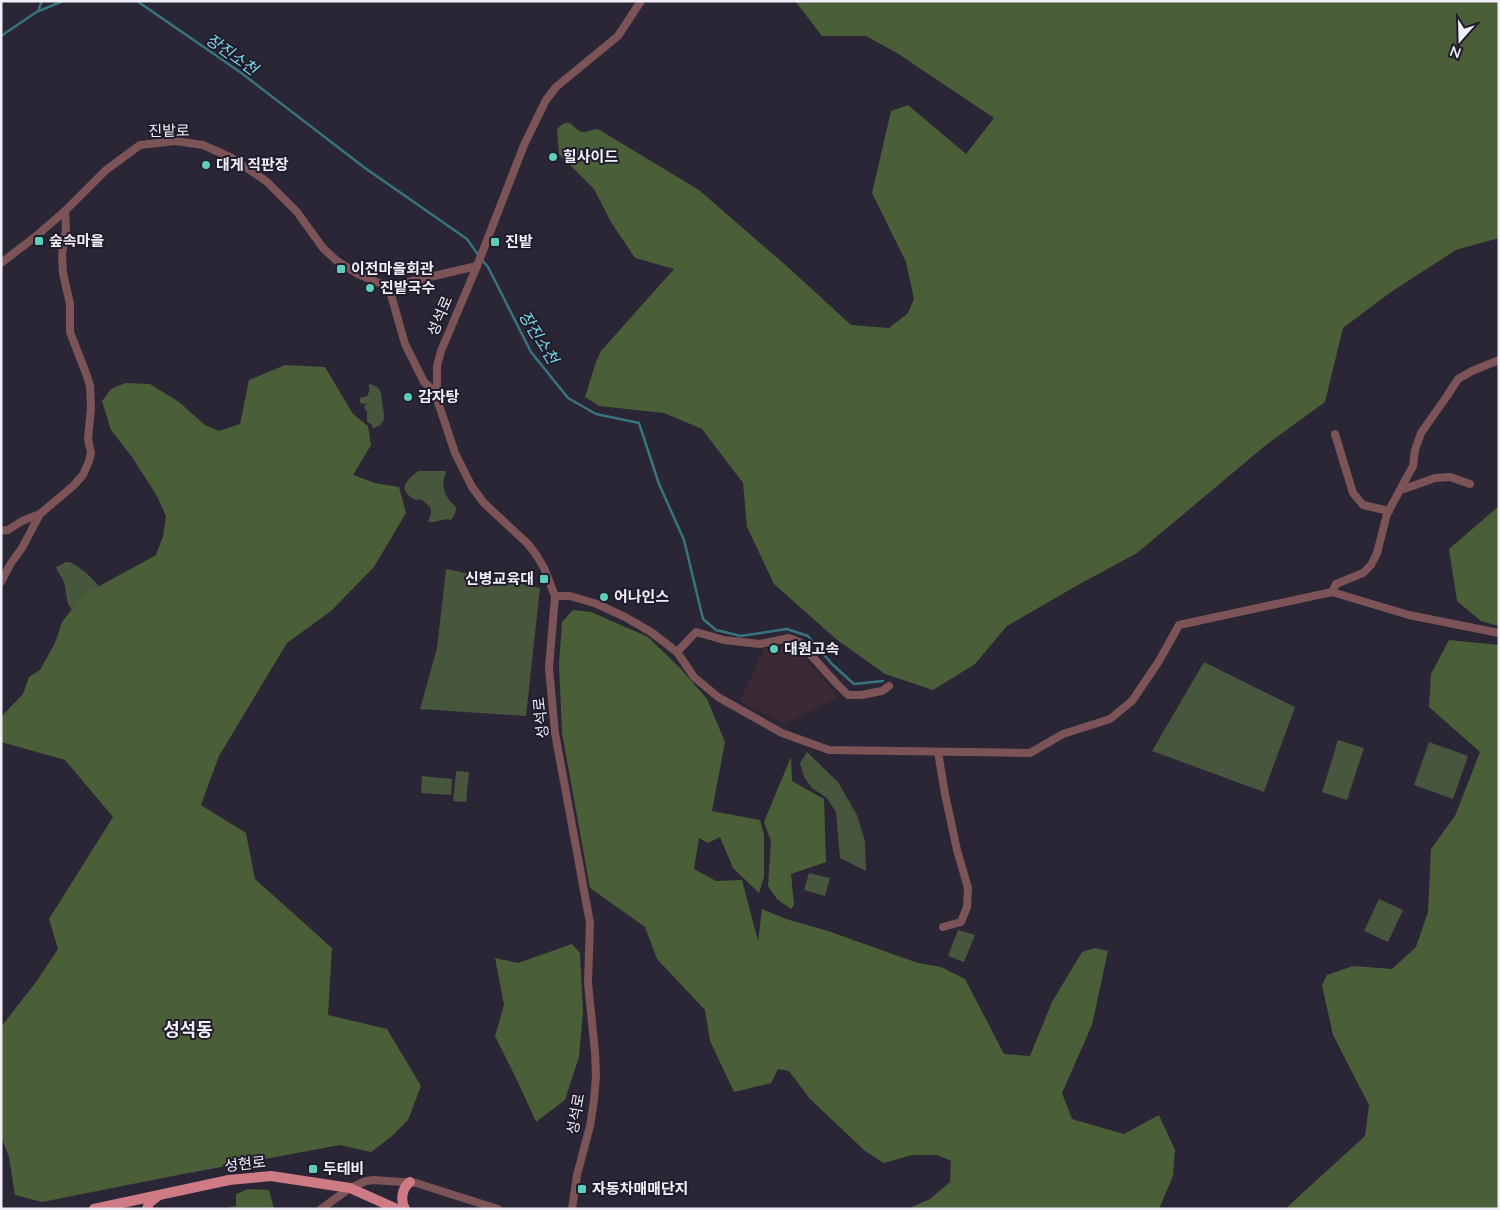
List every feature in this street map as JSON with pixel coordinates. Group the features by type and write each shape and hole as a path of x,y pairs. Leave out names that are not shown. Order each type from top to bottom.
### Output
{"main road":[{"name":"성현로","path":"99,1208 229,1180 271,1176 350,1188 397,1209"},
{"path":"405,1209 402,1203 402,1196 410,1182"},
{"path":"147,1209 153,1199 160,1194"},
{"path":"99,1208 118,1209"}],"street":[{"name":"성석로","path":"572,1209 577,1175 591,1117 596,1076 588,983 590,923 555,733 549,668 554,596 544,568 528,544 484,502 472,487 455,452 441,415 437,394 437,366 440,351 524,145 546,100 556,87 618,36 641,1"},
{"name":"진밭로","path":"1,263 65,211 106,170 140,145 175,141 203,145 232,158 266,181 297,212 323,248 337,261 358,274 379,282 395,285 477,264"},
{"path":"1,531 8,530 22,521 40,514 73,486 82,475 91,453 88,439 91,408 90,386 70,332 70,304 63,273 62,255 66,228 65,211"},
{"path":"388,284 405,344 424,382 437,394"},
{"path":"1332,592 1336,584 1363,573 1371,565 1377,552 1389,511 1413,466 1415,450 1421,432 1458,379 1499,360"},
{"path":"1335,434 1353,493 1363,505 1389,511"},
{"path":"1401,490 1435,478 1450,476 1470,484"},
{"path":"1,582 40,514"},
{"path":"554,596 570,596 597,604 625,617 651,632 677,652 694,677 718,697 782,733 829,750 1030,753 1063,734 1110,719 1132,701 1159,661 1179,626 1332,592 1409,615 1499,633"},
{"path":"677,652 696,632 724,640 760,644 789,638 799,642 848,695 861,695 882,691 889,686"},
{"path":"938,752 957,850 968,888 967,907 961,922 943,927"},
{"path":"321,1209 350,1188 366,1181 410,1182 498,1209"}],"shaded area":[{"path":"795,646 838,697 785,724 740,702 764,648"}],"green space":[{"path":"795,1 1499,1 1499,238 1456,250 1391,292 1343,328 1325,402 1266,445 1137,553 1007,626 975,664 933,690 885,674 836,639 774,584 747,527 743,483 702,429 664,413 599,406 585,397 601,351 674,269 635,258 611,222 594,189 559,154 557,129 565,123 571,124 582,132 598,129 699,190 851,325 889,328 908,313 914,299 906,262 872,193 891,111 908,105 966,154 994,118 897,53 866,36 822,36"},
{"path":"285,365 325,367 353,414 368,426 371,445 353,475 375,483 399,487 406,513 374,567 331,611 287,643 219,756 201,805 246,833 255,879 332,948 328,1015 387,1029 421,1086 408,1120 391,1137 371,1152 340,1145 42,1202 15,1195 9,1157 1,1136 1,1027 36,982 58,949 49,919 113,817 65,760 1,742 1,717 23,694 29,677 40,670 55,643 62,622 83,595 156,555 163,536 166,516 157,496 132,457 111,430 102,401 111,389 125,383 150,384 179,402 205,425 219,431 240,424 249,380"},
{"path":"370,384 377,387 380,391 384,415 383,422 378,427 373,428 367,422 367,411 364,408 366,403 360,403 360,398 367,396"},
{"path":"419,471 445,471 443,483 445,491 456,509 451,520 445,519 428,522 431,508 422,500 414,499 406,491 405,488 408,480"},
{"path":"1499,506 1499,626 1481,621 1457,601 1449,549"},
{"path":"66,562 79,568 94,580 100,588 75,613 69,606 64,582 56,567"},
{"path":"446,569 540,588 526,716 420,709 437,648"},
{"path":"573,610 591,612 648,637 680,668 707,699 725,742 712,811 760,820 764,835 764,877 759,893 733,868 720,837 708,843 699,838 694,869 716,881 742,880 758,941 762,909 786,919 828,931 918,963 941,967 965,979 1004,1054 1030,1056 1052,1002 1082,952 1095,948 1108,951 1092,1025 1062,1093 1072,1119 1124,1134 1159,1115 1175,1150 1173,1176 1159,1209 907,1209 930,1199 950,1182 951,1161 937,1155 912,1155 884,1163 865,1151 810,1099 789,1071 778,1069 771,1083 734,1092 710,1041 705,1010 657,959 645,927 590,888 562,733 559,664 562,622"},
{"path":"1449,640 1499,645 1499,1209 1285,1209 1365,1136 1369,1105 1333,1035 1322,985 1327,975 1353,966 1392,969 1416,947 1428,912 1431,849 1455,816 1480,752 1429,707 1431,674"},
{"path":"1204,662 1295,707 1264,792 1152,751"},
{"path":"1338,740 1364,748 1347,800 1322,792"},
{"path":"1429,742 1468,756 1453,799 1414,785"},
{"path":"807,752 838,782 857,815 865,841 866,871 840,858 836,812 827,798 812,788 804,777 800,763"},
{"path":"791,757 792,781 824,799 826,862 791,874 794,905 791,909 777,899 768,886 771,841 764,822"},
{"path":"456,771 469,772 466,802 453,801"},
{"path":"422,776 452,779 451,795 421,793"},
{"path":"809,873 830,878 825,896 804,890"},
{"path":"1379,899 1403,910 1388,942 1364,931"},
{"path":"958,930 975,935 964,962 948,956"},
{"path":"572,944 580,953 583,1012 579,1057 565,1100 536,1122 495,1036 504,1005 495,958 518,963"},
{"path":"248,1189 269,1190 274,1209 220,1209 236,1206 236,1194"}],"waterway":[{"path":"1,36 38,11 42,1"},
{"name":"장진소천","path":"39,11 63,1"},
{"name":"장진소천","path":"137,1 240,72 365,168 467,239 479,256"},
{"name":"장진소천","path":"482,260 488,267 531,352 568,398 596,414 639,423 659,484 684,540 703,619 716,630 741,636 787,629 808,636 832,664 854,684 883,681"}],"place":[{"name":"힐사이드","path":"553,157"},
{"name":"대게 직판장","path":"206,165"},
{"name":"숲속마을","path":"39,241"},
{"name":"진밭","path":"495,242"},
{"name":"이전마을회관","path":"341,269"},
{"name":"진밭국수","path":"370,288"},
{"name":"감자탕","path":"408,397"},
{"name":"신병교육대","path":"544,579"},
{"name":"어나인스","path":"604,597"},
{"name":"대원고속","path":"774,649"},
{"name":"두테비","path":"313,1169"},
{"name":"자동차매매단지","path":"582,1189"}],"district":[{"name":"성석동","path":"188,1030"}]}
